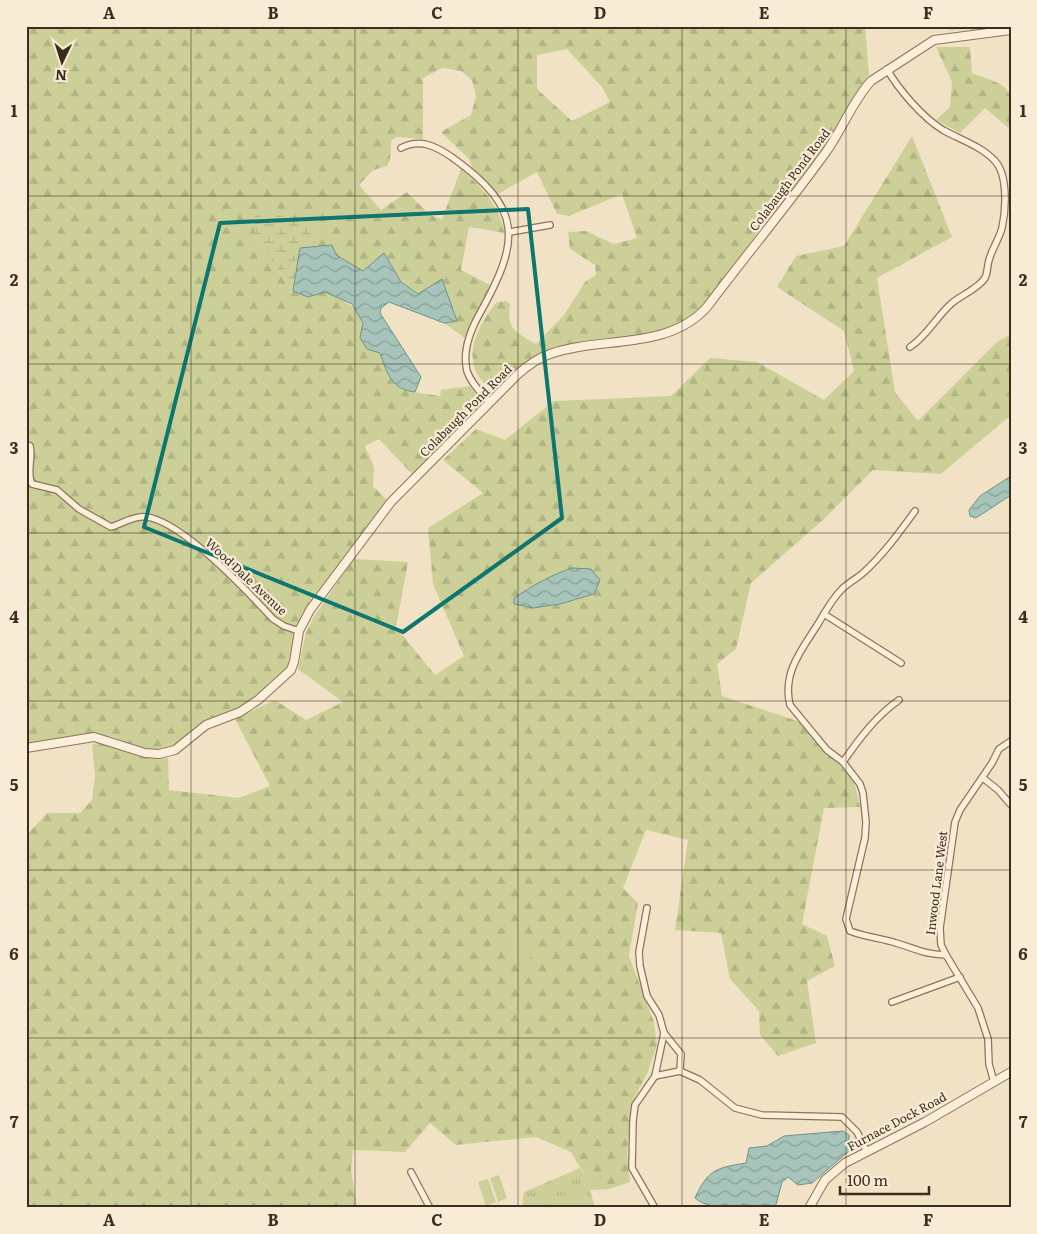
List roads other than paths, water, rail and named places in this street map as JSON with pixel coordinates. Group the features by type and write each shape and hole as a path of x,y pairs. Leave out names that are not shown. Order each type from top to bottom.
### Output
{"street":[{"name":"Colabaugh Pond Road","path":"26,748 94,736 152,754 175,750 206,726 240,712 258,700 286,677 294,662 299,631 310,610 391,502 527,366 548,354 646,337 684,326 700,316 824,155 845,125 863,90 887,69 934,40 1011,30"},
{"path":"887,69 904,93 936,125 986,153 997,164 1002,176 1004,206 1002,229 989,260 985,277 981,283 950,304 924,336 910,348"},
{"path":"400,148 411,143 433,146 452,158 492,192 503,209 510,232 505,262 474,323 466,354 467,371 475,387 489,402"},
{"path":"510,232 550,225"},
{"name":"Wood Dale Avenue","path":"26,444 30,446 33,456 30,479 32,484 57,490 80,509 111,527 141,517 160,521 200,548 273,619 284,626 299,631"},
{"path":"915,511 896,539 863,572 842,589 824,614 794,661 787,687 788,697 790,704 827,750 843,762 860,784 866,822 865,838 846,919 850,931 865,937 895,942 920,953 946,956 978,1008 988,1039 989,1064 994,1082"},
{"path":"824,614 900,663"},
{"path":"843,762 857,742 887,709 899,700"},
{"name":"Inwood Lane West","path":"946,956 941,945 940,928 946,899 952,834 960,810 999,749 1011,741"},
{"path":"982,778 998,790 1011,804"},
{"path":"646,908 639,952 640,966 647,996 659,1015 664,1033 682,1054 680,1071"},
{"path":"892,1002 960,977"},
{"path":"655,1208 632,1168 634,1112 642,1093 655,1076 664,1033"},
{"path":"655,1076 680,1071 700,1080 735,1108 762,1116 842,1117 857,1132 867,1152"},
{"name":"Furnace Dock Road","path":"808,1208 817,1191 829,1176 845,1163 925,1122 1011,1072"},
{"path":"412,1172 430,1208"}],"water":[{"path":"332,245 336,255 363,271 384,253 401,282 418,294 442,279 457,321 444,323 389,302 381,308 380,313 421,377 415,392 407,391 396,384 388,374 380,353 367,349 360,338 363,323 352,304 325,292 308,297 293,291 300,248"},
{"path":"1011,476 1011,495 976,518 970,516 969,510 980,496"},
{"path":"572,568 591,569 600,580 594,594 560,604 533,608 514,604 514,598 528,589 549,577"},
{"path":"843,1131 849,1135 849,1151 812,1183 798,1185 788,1177 782,1182 775,1208 722,1208 702,1203 695,1198 704,1181 714,1172 746,1163 749,1148 767,1146 784,1136"}]}
